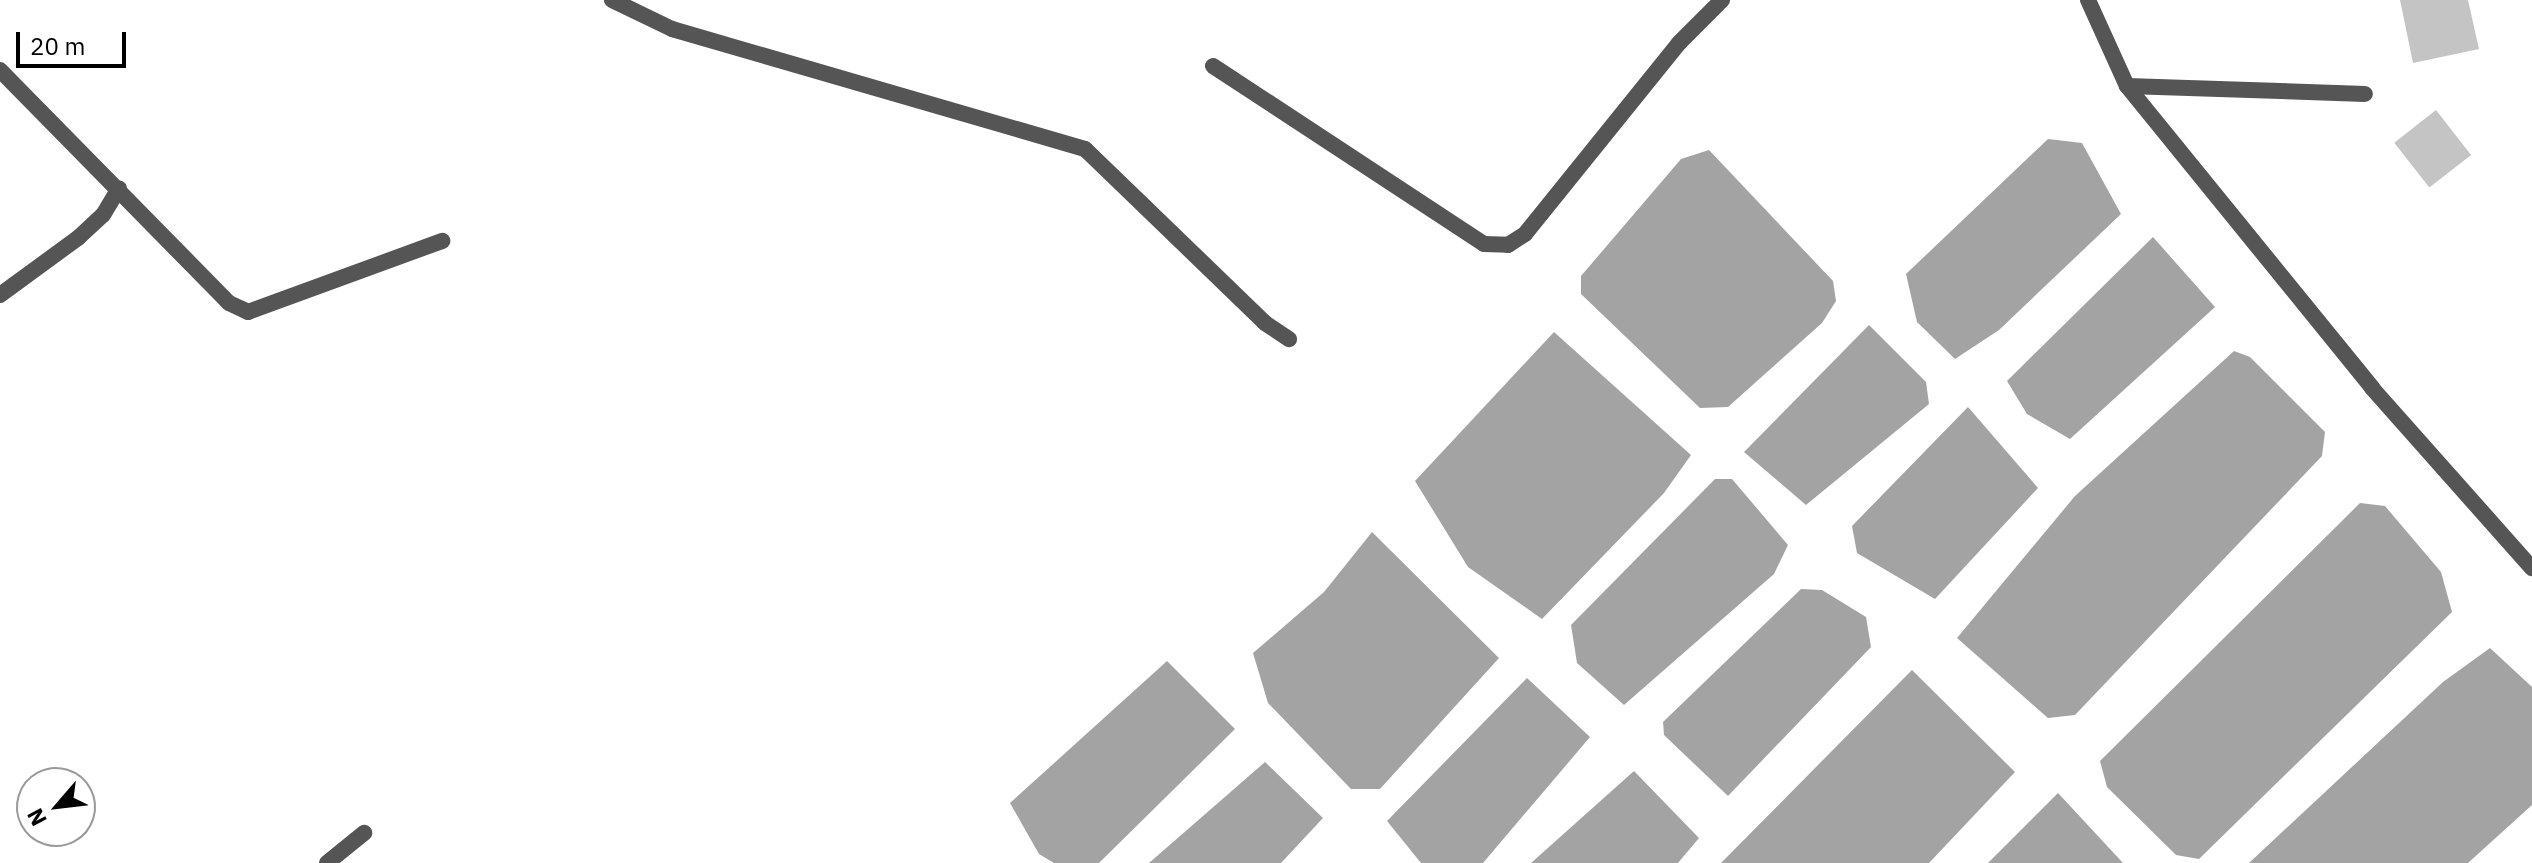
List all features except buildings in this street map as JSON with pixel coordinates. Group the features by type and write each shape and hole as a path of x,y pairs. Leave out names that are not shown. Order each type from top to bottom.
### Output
{"street":[{"path":"612,0 672,29 1085,149 1265,323 1289,339"},
{"path":"1213,66 1484,244 1508,245 1525,234 1679,43 1722,0"},
{"path":"2088,0 2127,86 2372,388 2532,568"},
{"path":"0,70 229,303 248,312 442,241"},
{"path":"2127,86 2365,94"},
{"path":"0,295 78,238 103,215 119,188"},
{"path":"327,863 364,833"}],"shaded area":[{"path":"2048,139 2082,143 2121,214 1999,330 1955,359 1917,322 1906,274"},
{"path":"1709,150 1833,281 1836,301 1822,323 1728,407 1700,408 1581,294 1581,276 1681,159"},
{"path":"2153,237 2215,307 2070,439 2027,414 2007,381"},
{"path":"1869,325 1926,382 1929,404 1806,505 1744,452"},
{"path":"1554,332 1691,455 1664,493 1542,619 1468,567 1415,481"},
{"path":"2234,351 2250,357 2325,432 2322,456 2075,715 2048,718 1957,638 2075,496"},
{"path":"1968,407 2038,488 1935,599 1857,553 1852,526"},
{"path":"1715,479 1732,479 1788,545 1774,574 1624,705 1577,663 1571,625"},
{"path":"2360,503 2385,506 2441,572 2452,612 2199,859 2176,855 2107,787 2100,761"},
{"path":"1372,532 1499,658 1380,789 1351,789 1268,703 1253,653 1324,592"},
{"path":"1801,589 1822,590 1866,617 1871,647 1728,796 1664,735 1663,722"},
{"path":"2490,648 2532,687 2532,805 2468,863 2249,863 2443,682"},
{"path":"1167,661 1235,729 1099,863 1054,863 1039,854 1010,803"},
{"path":"1912,670 2015,772 1929,863 1721,863"},
{"path":"1527,678 1590,737 1483,863 1421,863 1387,821"},
{"path":"1265,762 1323,818 1281,863 1149,863"},
{"path":"1634,771 1699,838 1678,863 1531,863"},
{"path":"2058,793 2123,863 1988,863"}]}
